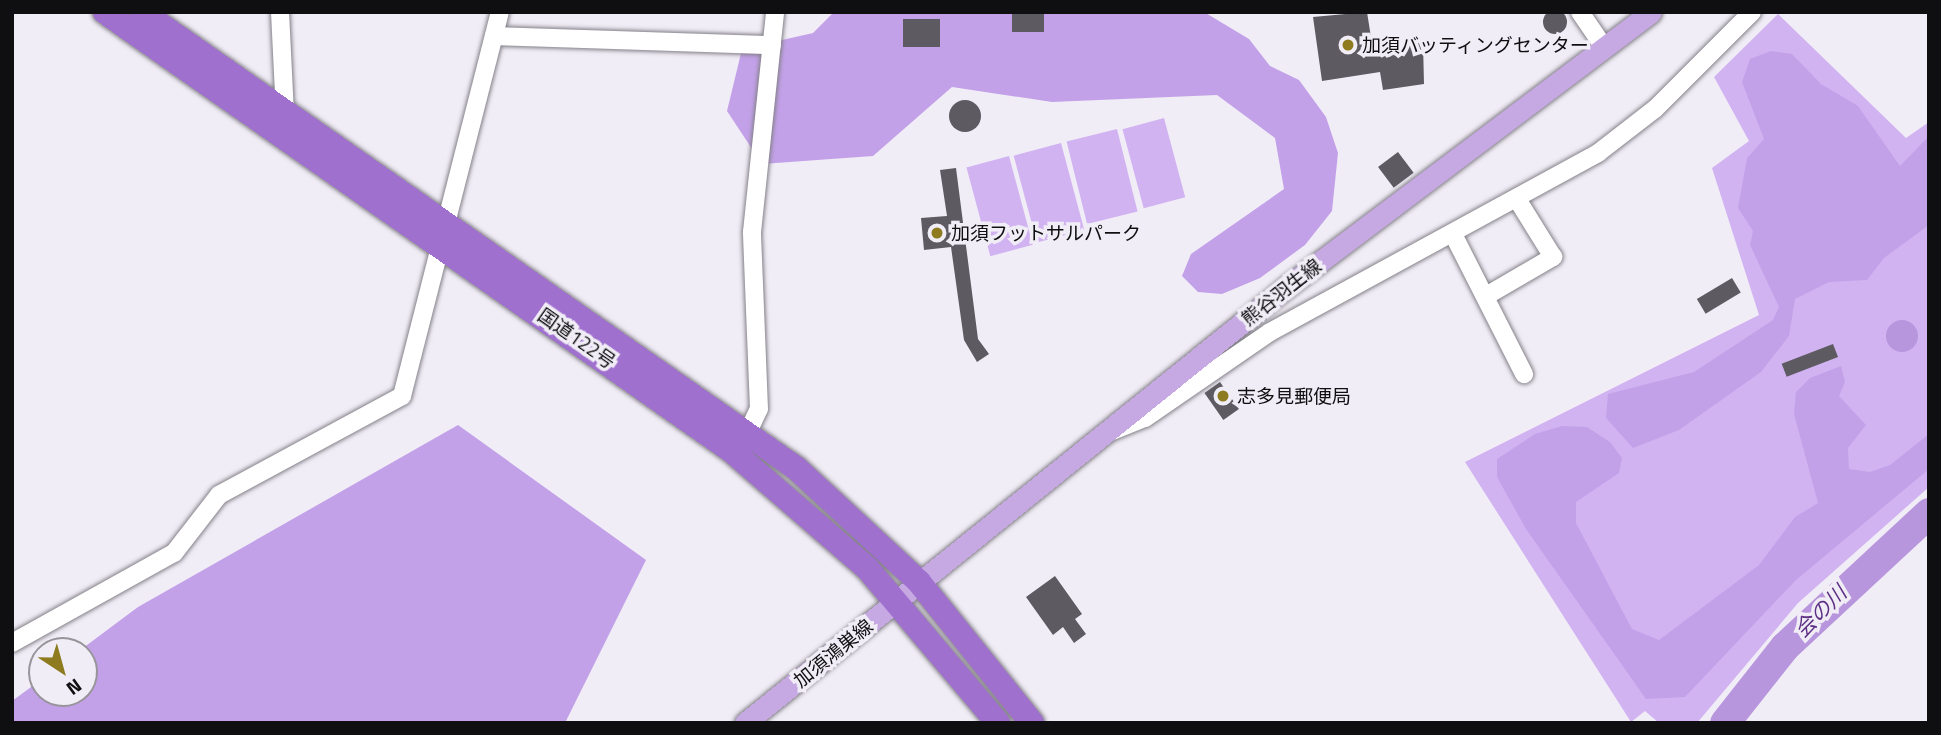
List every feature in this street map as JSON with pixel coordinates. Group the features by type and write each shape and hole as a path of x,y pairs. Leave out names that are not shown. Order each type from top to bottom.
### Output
{"highway":[{"name":"国道122号","path":"105,12 749,430 919,582 1031,723"},
{"name":"国道122号","path":"142,12 443,230 733,451 897,600 998,723"}],"main road":[{"name":"熊谷羽生線","path":"919,582 1100,435 1651,12"},
{"name":"加須鴻巣線","path":"746,723 919,582"}],"street":[{"path":"280,12 285,113"},
{"path":"12,643 174,553 219,495 402,396 500,12"},
{"path":"749,430 759,408 752,232 775,12"},
{"path":"1580,12 1604,47"},
{"path":"1100,435 1145,418 1270,332 1454,236 1632,129 1752,12"},
{"path":"494,36 772,45"},
{"path":"1486,296 1553,257 1517,200"},
{"path":"1454,236 1524,374"}],"shaded area":[{"path":"834,12 1204,12 1249,39 1270,66 1299,80 1326,117 1338,153 1332,211 1305,245 1260,278 1222,294 1198,292 1182,276 1191,254 1284,189 1275,138 1217,95 1052,102 952,87 873,156 762,164 727,111 742,49 813,33"},
{"path":"1778,14 1906,138 1929,122 1929,487 1798,603 1697,723 1659,723 1645,711 1631,722 1465,462 1759,315 1712,168 1749,141 1714,77"},
{"path":"1771,51 1792,54 1821,84 1858,106 1900,166 1929,136 1929,225 1884,258 1867,280 1829,282 1795,299 1789,336 1761,372 1679,430 1633,448 1606,418 1608,394 1694,372 1773,320 1779,307 1750,245 1753,231 1738,208 1747,158 1764,139 1742,82 1750,59"},
{"path":"1164,118 1185,197 1144,208 1122,129"},
{"path":"1117,129 1138,211 1087,224 1067,142"},
{"path":"1061,143 1084,230 1037,243 1014,156"},
{"path":"1009,156 1033,245 990,256 966,167"},
{"path":"1902,320 1913,325 1918,336 1913,347 1902,352 1891,347 1886,336 1891,325"},
{"path":"1841,366 1845,382 1839,396 1866,425 1848,448 1849,469 1870,472 1890,465 1929,434 1929,469 1796,580 1685,697 1646,699 1526,529 1497,477 1497,459 1535,434 1562,426 1587,427 1610,442 1622,458 1619,473 1576,502 1576,523 1632,629 1659,640 1759,565 1795,517 1818,503 1794,414 1796,392 1810,378"},
{"path":"458,425 646,560 565,723 12,723 12,701 28,689 28,707 98,707 98,637 138,607"}],"building":[{"path":"1555,10 1564,13 1567,22 1564,31 1555,34 1546,31 1543,22 1546,13"},
{"path":"1012,12 1044,12 1044,32 1012,32"},
{"path":"1367,12 1373,50 1423,42 1424,84 1383,90 1380,72 1322,81 1313,17"},
{"path":"903,19 940,19 940,47 903,47"},
{"path":"965,100 976,105 981,116 976,127 965,132 954,127 949,116 954,105"},
{"path":"1398,152 1414,173 1394,188 1378,167"},
{"path":"956,168 978,339 989,354 977,362 964,340 951,247 924,250 921,218 947,216 940,170"},
{"path":"1732,278 1741,293 1706,314 1697,299"},
{"path":"1833,344 1838,357 1787,377 1782,364"},
{"path":"1220,382 1239,409 1223,420 1204,393"},
{"path":"1055,576 1082,614 1075,619 1086,634 1074,643 1063,627 1053,635 1026,597"}],"waterway":[{"name":"会の川","path":"1725,723 1785,647 1929,513"}],"place":[{"name":"加須バッティングセンター","path":"1348,45"},
{"name":"加須フットサルパーク","path":"937,233"},
{"name":"志多見郵便局","path":"1223,396"}]}
